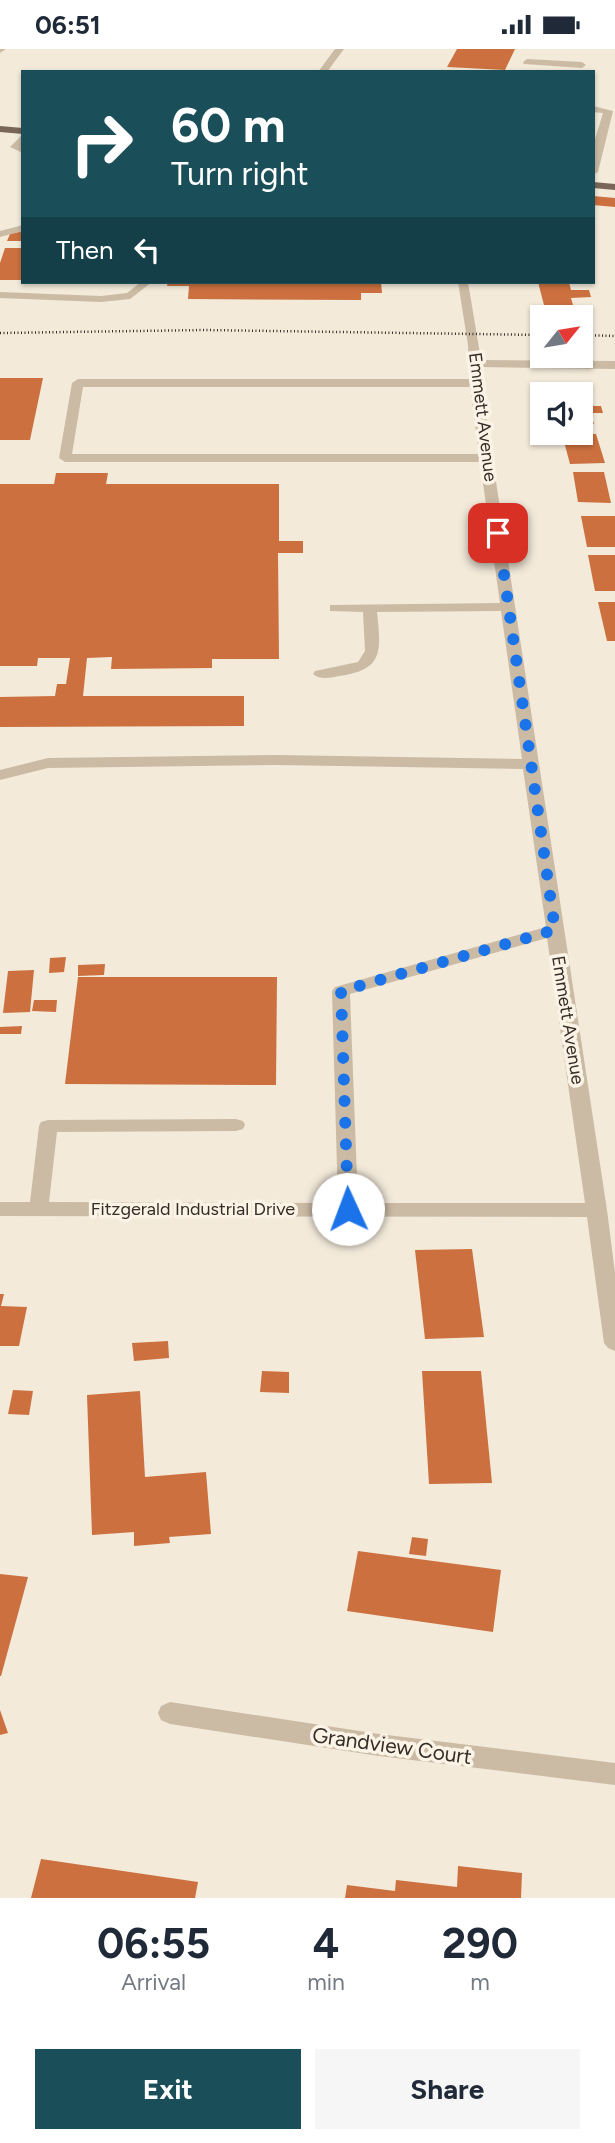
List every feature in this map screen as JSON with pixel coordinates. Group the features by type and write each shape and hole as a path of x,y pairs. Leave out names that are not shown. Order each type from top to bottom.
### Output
{"main road":[{"path":"0,129 21,131"},
{"path":"595,185 615,187"}],"street":[{"path":"324,70 340,49"},
{"path":"522,70 533,49"},
{"path":"527,62 582,65"},
{"path":"595,109 608,111 596,149"},
{"path":"0,234 21,228"},
{"path":"0,295 111,298 130,296 145,284"},
{"name":"Emmett Avenue","path":"463,284 477,363 475,383 615,1343"},
{"path":"477,363 615,365"},
{"path":"475,383 78,383 65,458 488,458"},
{"path":"335,608 508,607"},
{"path":"320,674 354,671 366,664 373,652 370,608"},
{"path":"0,775 48,763 278,760 530,764"},
{"path":"348,1209 341,991 555,930"},
{"path":"38,1209 48,1126 236,1125"},
{"name":"Fitzgerald Industrial Drive","path":"0,1209 597,1210"},
{"name":"Grandview Court","path":"170,1713 379,1745 615,1774"}],"building":[{"path":"457,49 515,49 505,70 447,67"},
{"path":"595,196 615,198 615,207 595,205"},
{"path":"21,231 21,241 7,241 10,234"},
{"path":"5,248 21,248 21,280 0,280 0,263"},
{"path":"381,284 382,293 361,293 361,300 188,299 189,286 167,286"},
{"path":"539,284 570,284 571,290 589,290 591,297 571,298 573,305 544,305"},
{"path":"0,378 43,378 30,440 0,440"},
{"path":"593,406 601,406 603,413 593,413"},
{"path":"593,434 596,434 605,463 570,464 565,445 593,445"},
{"path":"573,472 604,472 611,503 578,502"},
{"path":"56,473 108,473 106,484 279,484 279,541 303,541 303,553 278,553 279,659 212,659 212,668 111,669 112,657 87,658 83,696 244,696 244,726 0,727 0,697 55,696 57,684 66,684 70,658 38,658 37,666 0,666 0,484 54,484"},
{"path":"581,516 615,516 615,547 587,547"},
{"path":"588,555 615,555 615,591 595,591"},
{"path":"598,602 615,602 615,641 607,641"},
{"path":"66,957 64,972 49,973 50,958"},
{"path":"105,964 104,975 78,976 78,965"},
{"path":"34,970 30,1012 3,1013 8,971"},
{"path":"78,977 277,977 276,1085 65,1084"},
{"path":"34,1000 57,1000 56,1012 32,1011"},
{"path":"22,1026 21,1034 0,1034 0,1027"},
{"path":"472,1249 484,1337 425,1339 415,1250"},
{"path":"0,1294 4,1294 1,1306 27,1307 19,1346 0,1346"},
{"path":"168,1341 169,1358 134,1361 132,1343"},
{"path":"262,1371 289,1372 289,1393 260,1392"},
{"path":"422,1371 481,1371 492,1483 429,1484"},
{"path":"13,1390 33,1391 29,1415 8,1414"},
{"path":"140,1391 145,1477 206,1472 211,1534 169,1537 170,1543 134,1546 134,1532 92,1535 87,1395"},
{"path":"412,1537 428,1539 426,1556 409,1554"},
{"path":"358,1551 501,1570 493,1632 347,1611"},
{"path":"0,1574 28,1577 1,1676 0,1676"},
{"path":"0,1710 8,1733 0,1735"},
{"path":"41,1859 198,1882 195,1898 31,1898"},
{"path":"458,1866 522,1873 521,1898 345,1898 347,1885 395,1891 396,1880 457,1887"}],"railway":[{"path":"0,333 205,330 530,335"},
{"path":"593,335 615,336"}],"route":[{"path":"348,1209 341,991 555,930 498,533"}]}
